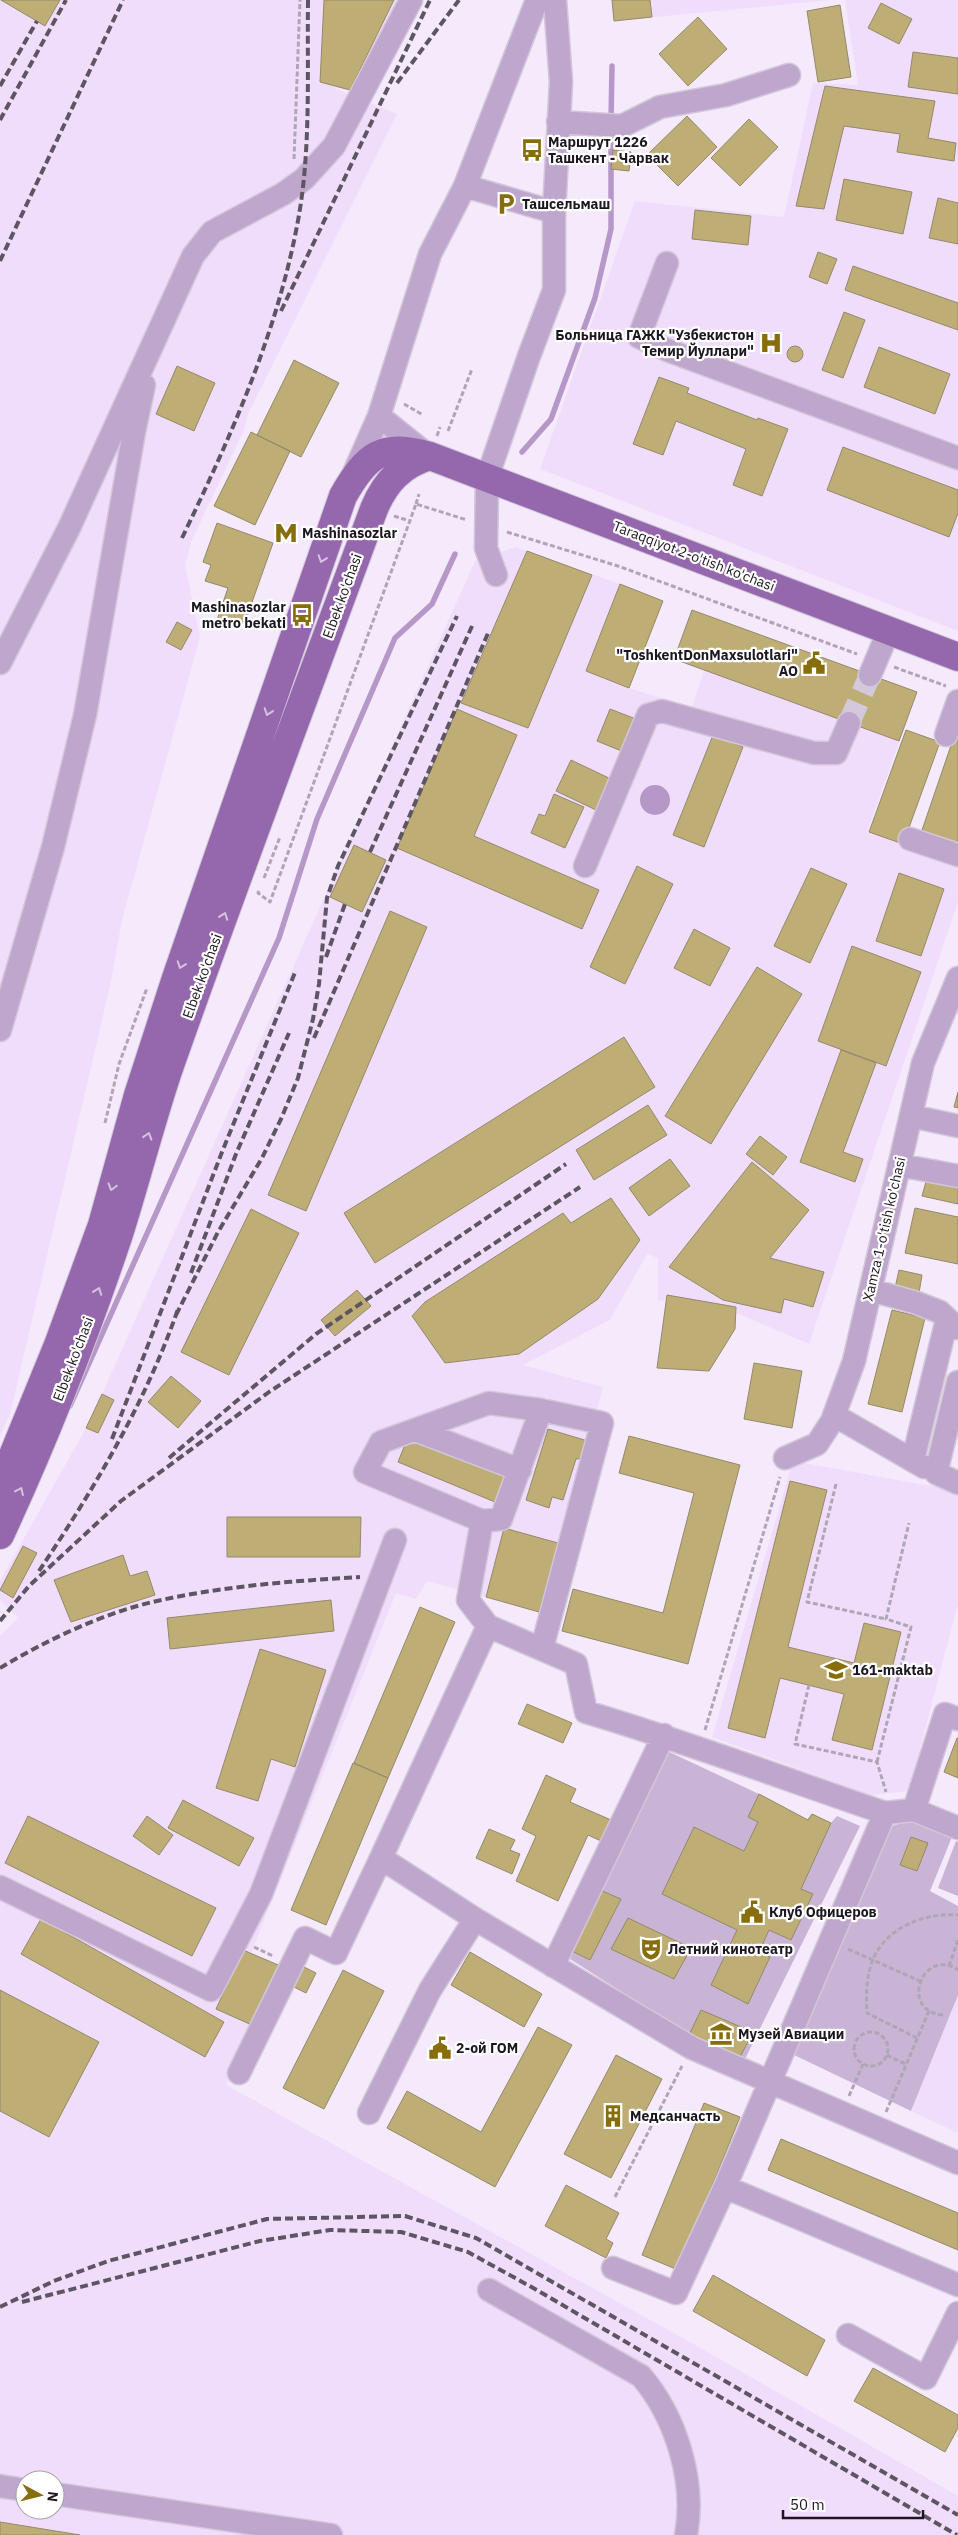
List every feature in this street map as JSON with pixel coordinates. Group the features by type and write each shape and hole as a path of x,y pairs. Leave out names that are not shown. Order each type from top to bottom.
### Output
{"main road":[{"name":"Taraqqiyot 2-o'tish ko'chasi","path":"433,446 487,478 958,657"},
{"name":"Elbek ko'chasi","path":"0,1486 58,1345 102,1225 138,1095 176,978 343,496 354,476 374,456 395,449 410,450 433,446"},
{"name":"Elbek ko'chasi","path":"0,1535 28,1474 75,1354 118,1234 159,1098 196,991 381,511 383,490 396,474 433,446"}],"street":[{"path":"0,663 69,528 193,256 212,232 304,179 334,146 411,0"},
{"path":"343,496 379,416 430,254 465,186 537,0"},
{"path":"496,575 486,548 487,478 554,290 554,212 560,82 555,0"},
{"path":"558,122 622,126 660,107 726,95 789,75"},
{"path":"465,186 554,212"},
{"path":"666,263 639,337 667,350 958,458"},
{"path":"0,1030 53,846 85,715 134,432 155,338"},
{"path":"379,416 433,446"},
{"path":"379,416 374,456 381,511"},
{"path":"873,668 889,630"},
{"path":"946,735 953,694"},
{"path":"585,866 648,714 662,710 814,753 836,753 849,723"},
{"path":"910,839 958,855"},
{"name":"Xamza 1-o'tish ko'chasi","path":"785,1458 817,1444 834,1415 854,1361 923,1064 958,978"},
{"path":"911,1116 958,1126"},
{"path":"899,1164 958,1176"},
{"path":"871,1290 918,1303 940,1312 952,1324 913,1460"},
{"path":"936,1473 958,1382"},
{"path":"541,1410 501,1519 482,1521 365,1472 381,1442 490,1403 541,1410 602,1423 542,1648"},
{"path":"834,1415 936,1473 958,1483"},
{"path":"415,1430 520,1470"},
{"path":"482,1521 468,1600 488,1626 576,1664 586,1712 664,1735 699,1750 888,1813 914,1810 958,1828"},
{"path":"0,1887 211,1990 261,1894 395,1540"},
{"path":"239,2074 305,1938 336,1953 488,1626"},
{"path":"914,1810 945,1714 958,1719"},
{"path":"553,1966 664,1735"},
{"path":"613,2268 676,2293 725,2187 888,1813"},
{"path":"381,1858 475,1919 692,2048 958,2163"},
{"path":"369,2112 430,1990 475,1919"},
{"path":"725,2187 958,2285"},
{"path":"490,2290 641,2376 654,2391 672,2427 684,2466 688,2507 686,2535"},
{"path":"848,2335 926,2378 958,2313"},
{"path":"0,2486 15,2488"},
{"path":"65,2495 332,2535"}],"path":[{"path":"293,186 300,0"},
{"path":"448,431 472,369"},
{"path":"402,402 423,415"},
{"path":"433,446 440,427"},
{"path":"280,837 258,893 270,902 419,494"},
{"path":"416,504 627,569 873,668 953,694"},
{"path":"381,511 410,522"},
{"path":"699,1750 785,1458"},
{"path":"836,1484 807,1602 886,1619 911,1627 877,1762 888,1813"},
{"path":"886,1619 909,1523"},
{"path":"809,1685 795,1744 877,1762"},
{"path":"917,2038 867,2013 866,1994 872,1961 888,1938 914,1921 927,1916 958,1915"},
{"path":"240,1937 253,1947 292,1965"},
{"path":"949,1966 958,1940"},
{"path":"832,1941 872,1961 920,1981"},
{"path":"943,2015 929,2011 919,1997 920,1981 930,1969 938,1966 949,1966 958,1970"},
{"path":"883,2119 929,2011"},
{"path":"866,2032 882,2035 888,2044 887,2055 880,2064 874,2066 863,2064 858,2060 854,2050 857,2039 866,2032"},
{"path":"614,2197 692,2048"},
{"path":"887,2055 907,2065"},
{"path":"846,2103 863,2064"}],"shaded area":[{"path":"0,0 397,0 350,90 332,87 397,114 248,414 244,430 191,542 185,565 200,637 122,920 110,986 10,1414 0,1436"},
{"path":"612,0 831,0 614,21"},
{"name":"Больница ГАЖК \"Узбекистон Темир Йуллари\"","path":"845,0 958,0 958,631 540,469 635,201 784,217 813,83 858,85"},
{"path":"516,547 620,584 586,671 629,688 692,708 704,670 674,659 692,610 917,692 867,832 958,864 958,902 809,1344 739,1314 658,1300 658,1258 647,1254 610,1320 523,1365 603,1387 558,1543 504,1529 486,1597 427,1581 416,1599 396,1593 251,1953 283,1967 226,2085 699,2347 958,2496 958,2535 0,2535 0,1636 18,1618 0,1600 0,1581 86,1428 475,561"},
{"path":"655,785 665,790 670,800 665,810 655,815 645,810 640,800 645,790"},
{"name":"161-maktab","path":"793,1461 958,1491 958,1603 909,1791 870,1795 712,1737"},
{"path":"665,1750 759,1794 807,1820 812,1814 831,1823 837,1816 860,1826 745,2059 689,2035 567,1957"},
{"path":"911,1820 952,1837 930,1891 958,1906 958,1995 911,2111 792,2054 892,1826"},
{"path":"956,1841 958,1842 958,1896 938,1888"},
{"path":"958,1995 958,2133 911,2111"}],"building":[{"path":"1,0 60,0 45,26"},
{"path":"324,0 394,0 350,90 320,82"},
{"path":"612,0 650,0 652,17 614,21"},
{"path":"881,3 912,19 899,44 868,28"},
{"path":"840,5 851,77 818,82 807,11"},
{"path":"698,17 727,49 688,86 659,54"},
{"path":"913,52 958,58 958,94 908,87"},
{"path":"825,86 935,101 928,138 956,143 954,161 897,152 900,134 844,126 824,209 796,206"},
{"path":"687,116 717,147 678,186 647,155"},
{"path":"749,119 778,147 740,186 711,158"},
{"path":"613,150 631,152 629,171 611,169"},
{"path":"844,179 912,192 903,234 836,220"},
{"path":"938,198 958,203 958,244 929,238"},
{"path":"695,210 751,216 748,245 692,239"},
{"path":"818,252 837,259 827,284 809,277"},
{"path":"853,266 958,303 958,330 845,290"},
{"path":"844,312 865,320 843,378 822,370"},
{"path":"792,346 798,346 803,351 801,360 792,362 787,357 787,351"},
{"path":"879,347 950,374 935,414 864,387"},
{"path":"294,360 339,383 301,457 257,435"},
{"path":"177,366 215,383 194,431 156,414"},
{"path":"659,377 689,388 687,393 757,420 758,418 788,429 762,496 733,485 746,449 676,421 663,455 633,444"},
{"path":"251,432 290,451 255,525 214,506"},
{"path":"843,447 958,490 958,513 949,537 827,490"},
{"path":"217,523 273,543 245,622 216,623 228,588 205,581 211,565 203,562"},
{"path":"527,551 592,575 528,728 461,703"},
{"path":"620,584 663,601 629,688 586,671"},
{"path":"692,610 917,692 899,741 674,659"},
{"path":"177,622 192,630 181,650 166,642"},
{"path":"457,709 517,735 474,836 599,890 582,929 397,848"},
{"path":"610,709 636,719 624,752 597,741"},
{"path":"958,725 958,846 921,833"},
{"path":"906,730 940,742 903,844 869,832"},
{"path":"713,735 743,747 704,847 673,835"},
{"path":"571,760 611,779 596,810 556,791"},
{"path":"554,794 584,807 565,848 531,833 539,814 545,816"},
{"path":"354,845 386,860 362,912 330,897"},
{"path":"637,866 673,884 625,984 590,967"},
{"path":"811,868 847,884 810,963 774,946"},
{"path":"899,873 944,889 921,956 876,941"},
{"path":"390,911 427,927 306,1211 268,1195"},
{"path":"694,929 730,948 710,986 674,968"},
{"path":"852,946 921,972 886,1066 818,1041"},
{"path":"757,967 802,994 711,1144 665,1116"},
{"path":"624,1037 655,1087 375,1263 344,1213"},
{"path":"841,1050 876,1063 843,1152 863,1159 855,1182 800,1162"},
{"path":"958,1092 958,1108 954,1107"},
{"path":"648,1105 667,1135 594,1180 576,1150"},
{"path":"760,1136 787,1157 773,1175 746,1154"},
{"path":"670,1159 690,1186 649,1216 629,1188"},
{"path":"752,1162 809,1210 770,1258 824,1272 813,1307 784,1299 781,1313 723,1300 669,1267"},
{"path":"927,1178 958,1185 958,1204 922,1196"},
{"path":"611,1198 640,1240 598,1299 519,1354 445,1363 412,1316 425,1302 563,1213 571,1223"},
{"path":"915,1208 958,1217 958,1264 905,1253"},
{"path":"251,1209 299,1233 229,1375 181,1352"},
{"path":"899,1270 922,1275 919,1293 895,1288"},
{"path":"357,1290 371,1306 335,1336 321,1320"},
{"path":"667,1295 736,1307 735,1329 709,1371 657,1368"},
{"path":"892,1310 925,1318 902,1412 868,1404"},
{"path":"754,1363 802,1371 792,1428 744,1419"},
{"path":"171,1376 201,1401 178,1428 148,1402"},
{"path":"102,1394 114,1400 98,1433 86,1428"},
{"path":"548,1429 591,1442 586,1458 576,1459 563,1500 552,1497 549,1508 526,1500"},
{"path":"410,1432 507,1473 495,1502 398,1462"},
{"path":"629,1436 740,1465 688,1664 562,1631 573,1589 663,1613 694,1493 619,1473"},
{"path":"790,1481 827,1490 788,1647 854,1663 864,1623 901,1632 872,1750 832,1740 844,1694 780,1678 765,1738 728,1728"},
{"path":"227,1517 361,1517 360,1557 227,1557"},
{"path":"504,1528 558,1543 539,1612 486,1597"},
{"path":"23,1546 37,1553 13,1598 0,1590"},
{"path":"123,1555 130,1576 147,1571 155,1595 71,1622 54,1580"},
{"path":"331,1600 334,1631 170,1649 167,1618"},
{"path":"420,1607 455,1622 388,1778 354,1763"},
{"path":"260,1649 326,1670 295,1767 271,1759 258,1801 216,1788"},
{"path":"527,1704 572,1723 563,1743 518,1724"},
{"path":"958,1738 958,1778 944,1772"},
{"path":"353,1763 388,1778 326,1925 291,1910"},
{"path":"546,1775 576,1789 570,1802 611,1820 601,1841 588,1835 558,1901 516,1881 536,1836 522,1829"},
{"name":"Клуб Офицеров","path":"759,1794 808,1820 812,1814 831,1823 801,1889 813,1894 791,1940 769,1930 759,1952 770,1957 748,2004 711,1985 737,1930 662,1894 694,1827 744,1851 758,1822 748,1817"},
{"path":"183,1800 254,1838 239,1866 168,1828"},
{"path":"28,1816 216,1908 192,1956 5,1863"},
{"path":"147,1816 173,1835 159,1855 133,1836"},
{"path":"489,1829 515,1840 510,1850 520,1854 512,1874 476,1858"},
{"path":"911,1837 928,1843 917,1871 900,1865"},
{"path":"600,1890 621,1899 590,1960 570,1950"},
{"name":"Летний кинотеатр","path":"628,1918 691,1948 674,1979 611,1949"},
{"path":"41,1919 224,2022 205,2057 21,1954"},
{"path":"243,1950 283,1967 254,2026 216,2009"},
{"path":"470,1952 542,1994 524,2027 451,1985"},
{"path":"302,1966 316,1973 306,1993 292,1986"},
{"path":"343,1970 384,1991 324,2109 283,2088"},
{"path":"0,1990 99,2042 49,2137 0,2111"},
{"name":"Музей Авиации","path":"701,2010 753,2032 740,2057 689,2035"},
{"path":"538,2027 572,2045 495,2187 387,2128 407,2091 481,2132"},
{"name":"Медсанчасть","path":"616,2055 662,2079 611,2178 564,2154"},
{"path":"704,2103 740,2117 678,2270 642,2255"},
{"path":"781,2139 958,2213 958,2250 768,2170"},
{"path":"566,2185 619,2213 606,2239 613,2243 606,2258 545,2226"},
{"path":"713,2275 825,2340 807,2376 693,2311"},
{"path":"873,2368 958,2415 958,2428 945,2452 854,2401"},
{"path":"0,2522 80,2535 0,2535"}],"waterway":[{"path":"611,121 612,66"},
{"path":"522,452 551,419 595,298 611,229 611,130"},
{"path":"70,1406 279,938 317,819 395,638 432,604 455,554"}],"tunnel":[{"path":"849,723 870,675"}],"railway":[{"path":"0,120 66,0"},
{"path":"0,261 123,0"},
{"path":"182,538 219,460 252,380 279,299 290,257 303,189 307,135 308,0"},
{"path":"281,311 430,0"},
{"path":"397,83 459,0"},
{"path":"0,86 37,21"},
{"path":"176,1315 218,1232 262,1158 298,1078 313,1019 319,984 327,898 338,866 457,616"},
{"path":"370,852 473,624"},
{"path":"314,1038 489,631"},
{"path":"326,957 345,904"},
{"path":"112,1439 222,1152 296,970"},
{"path":"191,1273 236,1154 289,1033"},
{"path":"169,1458 316,1334 566,1164"},
{"path":"0,1621 29,1586 121,1501 269,1392 580,1187"},
{"path":"39,1571 99,1477 117,1444 151,1378 178,1309"},
{"path":"0,1668 76,1628 137,1606 182,1596 233,1588 284,1582 360,1577"},
{"path":"0,2307 54,2281 108,2261 267,2219 405,2216 476,2238 958,2515"},
{"path":"22,2302 260,2241 330,2230 401,2232 468,2252 535,2289 957,2535"}],"place":[{"name":"Маршрут 1226 Ташкент - Чарвак","path":"532,150"},
{"name":"Ташсельмаш","path":"506,204"},
{"name":"Больница ГАЖК \"Узбекистон Темир Йуллари\"","path":"771,343"},
{"name":"Mashinasozlar","path":"286,533"},
{"name":"Mashinasozlar metro bekati","path":"302,615"},
{"name":"\"ToshkentDonMaxsulotlari\" AO","path":"814,663"},
{"name":"161-maktab","path":"836,1670"},
{"name":"Клуб Офицеров","path":"752,1912"},
{"name":"Летний кинотеатр","path":"651,1949"},
{"name":"Музей Авиации","path":"721,2034"},
{"name":"2-ой ГОМ","path":"440,2048"},
{"name":"Медсанчасть","path":"613,2116"}]}
